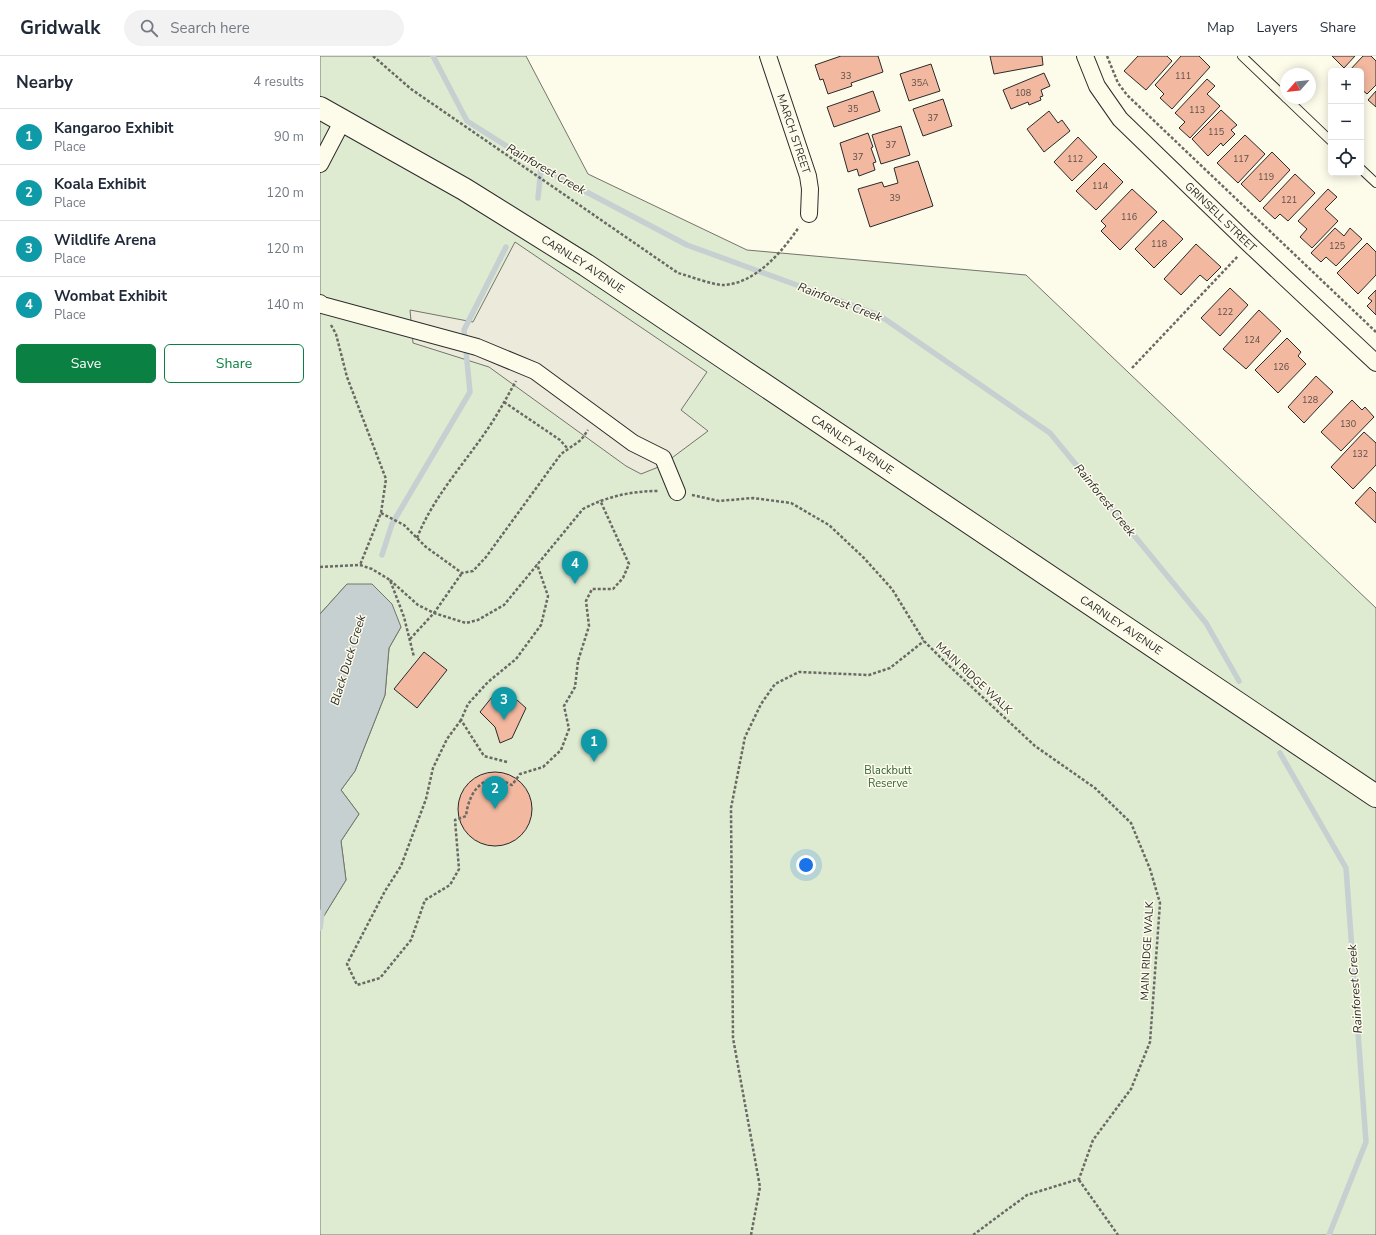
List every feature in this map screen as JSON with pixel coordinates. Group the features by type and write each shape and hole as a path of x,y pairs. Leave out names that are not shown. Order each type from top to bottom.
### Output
{"main road":[{"name":"CARNLEY AVENUE","path":"320,108 464,189 586,265 1376,796"}],"street":[{"name":"MARCH STREET","path":"768,56 808,176 810,189 808,214"},
{"name":"GRINSELL STREET","path":"1085,56 1097,86 1120,119 1249,244 1376,363"},
{"path":"320,164 343,120"},
{"path":"321,304 477,347 535,371 633,444 663,458 677,492"}],"lane":[{"path":"1242,56 1280,92"},
{"path":"1292,104 1330,140"},
{"path":"1364,172 1376,184"}],"path":[{"path":"373,56 411,89 678,273 722,285 750,278 785,247 808,214"},
{"path":"1107,56 1118,83 1127,95 1376,332"},
{"path":"1132,368 1249,244"},
{"path":"321,304 336,334 346,378 386,479 381,513 360,565"},
{"path":"417,538 422,526 444,489 504,402 524,367"},
{"path":"504,402 560,440 568,449"},
{"path":"410,639 434,613 462,573 473,571 486,557 561,454 580,440 597,417"},
{"path":"320,567 360,565 372,569 390,580 418,605 434,613 466,623 478,620 504,605 537,563 583,509 600,500 621,494 644,491"},
{"name":"MAIN RIDGE WALK","path":"677,492 718,501 753,498 791,503 829,525 864,558 892,589 924,642 1035,746 1095,788 1130,823 1150,869 1160,904 1150,1042 1131,1089 1093,1140 1079,1179"},
{"path":"537,563 548,596 541,625 516,659 488,682 468,704 461,720 447,739 433,768 426,799 401,866 385,891 347,964 357,984 380,978 411,940 425,900 450,884 460,869 455,820 466,816 468,801 476,788 487,782 498,779 512,784 520,774 543,767 560,750 569,729 564,706 575,687 578,661 589,626 586,601 592,589 613,589 623,578 629,564 600,500"},
{"path":"381,513 404,525 417,538 462,573"},
{"path":"390,580 404,617 414,657"},
{"path":"752,1235 760,1187 733,1038 732,808 745,736 761,704 775,684 799,672 869,675 890,668 924,642"},
{"path":"461,720 484,756 506,762"},
{"path":"973,1235 1027,1195 1079,1179 1118,1235"}],"green space":[{"name":"Blackbutt Reserve","path":"320,56 526,56 588,174 747,250 1026,275 1376,608 1376,1235 320,1235 320,918 322,919 346,880 341,841 359,814 341,790 355,771 385,695 389,648 401,627 347,584 320,614"}],"shaded area":[{"path":"515,242 707,372 681,410 708,431 661,466 641,474 626,466 489,367 413,343 410,310 473,322"}],"water":[{"path":"347,584 372,584 392,604 401,627 389,648 385,695 355,771 341,790 359,814 341,841 346,880 322,919 320,918 320,614"}],"building":[{"path":"841,56 878,56 883,72 851,83 852,86 828,94 823,79 820,80 815,65"},
{"path":"990,56 1042,56 1043,65 994,74"},
{"path":"1138,56 1167,56 1172,61 1146,90 1124,71"},
{"path":"1181,56 1199,56 1210,67 1172,109 1160,98 1164,94 1155,85"},
{"path":"1332,56 1355,56 1344,68"},
{"path":"1363,56 1371,56 1376,61 1376,85 1367,94 1364,92 1364,68 1352,68"},
{"path":"931,64 940,91 909,101 900,74"},
{"path":"1044,73 1050,86 1041,90 1043,96 1040,97 1041,100 1029,105 1028,102 1011,109 1003,90"},
{"path":"1207,79 1215,86 1207,94 1220,106 1190,138 1179,128 1185,122 1175,113"},
{"path":"873,91 880,111 834,127 827,107"},
{"path":"1376,91 1376,107 1368,100"},
{"path":"943,99 952,126 923,136 913,109"},
{"path":"1221,110 1237,125 1231,130 1235,134 1223,146 1221,143 1208,156 1192,139"},
{"path":"1049,111 1058,123 1062,120 1070,131 1044,152 1027,129"},
{"path":"901,126 910,155 881,164 872,135"},
{"path":"868,133 876,162 873,163 875,170 859,176 857,169 848,172 840,143"},
{"path":"1245,135 1265,154 1238,183 1217,163"},
{"path":"1078,137 1097,157 1072,181 1054,162"},
{"path":"1272,152 1290,170 1260,202 1241,184"},
{"path":"918,161 933,206 870,227 858,189 882,182 884,187 898,183 894,168"},
{"path":"1104,163 1123,182 1096,210 1076,191"},
{"path":"1295,174 1315,193 1288,221 1280,214 1275,219 1263,208"},
{"path":"1132,189 1157,212 1120,250 1101,231 1106,226 1101,221"},
{"path":"1328,189 1337,197 1325,209 1338,221 1312,248 1300,237 1307,229 1298,221"},
{"path":"1163,220 1183,239 1154,268 1135,249"},
{"path":"1335,228 1344,236 1350,228 1362,239 1336,266 1326,257 1321,262 1311,253"},
{"path":"1367,243 1376,252 1376,275 1358,294 1337,273"},
{"path":"1196,244 1221,267 1207,281 1200,275 1181,295 1164,279"},
{"path":"1230,288 1248,305 1220,336 1201,318"},
{"path":"1376,290 1376,315 1367,306 1372,301 1368,298"},
{"path":"1259,310 1281,331 1246,369 1223,349"},
{"path":"1287,338 1301,352 1298,356 1306,364 1278,393 1255,370"},
{"path":"1316,376 1333,392 1304,423 1288,407"},
{"path":"1352,400 1362,410 1365,407 1374,417 1341,451 1321,432"},
{"path":"1364,432 1376,443 1376,465 1353,489 1331,467"},
{"path":"1370,487 1376,493 1376,523 1355,503"},
{"path":"424,652 447,670 417,708 394,689"},
{"path":"496,692 508,692 526,708 512,738 500,743 495,727 480,712"},
{"path":"495,772 509,775 521,783 529,795 532,809 529,823 521,835 509,843 495,846 481,843 469,835 461,823 458,809 461,795 469,783 481,775"}],"waterway":[{"name":"Rainforest Creek","path":"433,56 467,121 541,168 687,245 879,315 1050,433 1206,623 1239,681"},
{"name":"Black Duck Creek","path":"538,198 541,168"},
{"name":"Black Duck Creek","path":"382,555 392,524 470,392 464,330 506,247"},
{"name":"Rainforest Creek","path":"1280,753 1346,868 1366,1142 1329,1235"},
{"name":"Black Duck Creek","path":"320,928 322,912"}],"place":[{"name":"Wombat Exhibit","path":"575,584"},
{"name":"Wildlife Arena","path":"504,720"},
{"name":"Kangaroo Exhibit","path":"594,762"},
{"name":"Koala Exhibit","path":"495,809"}]}
